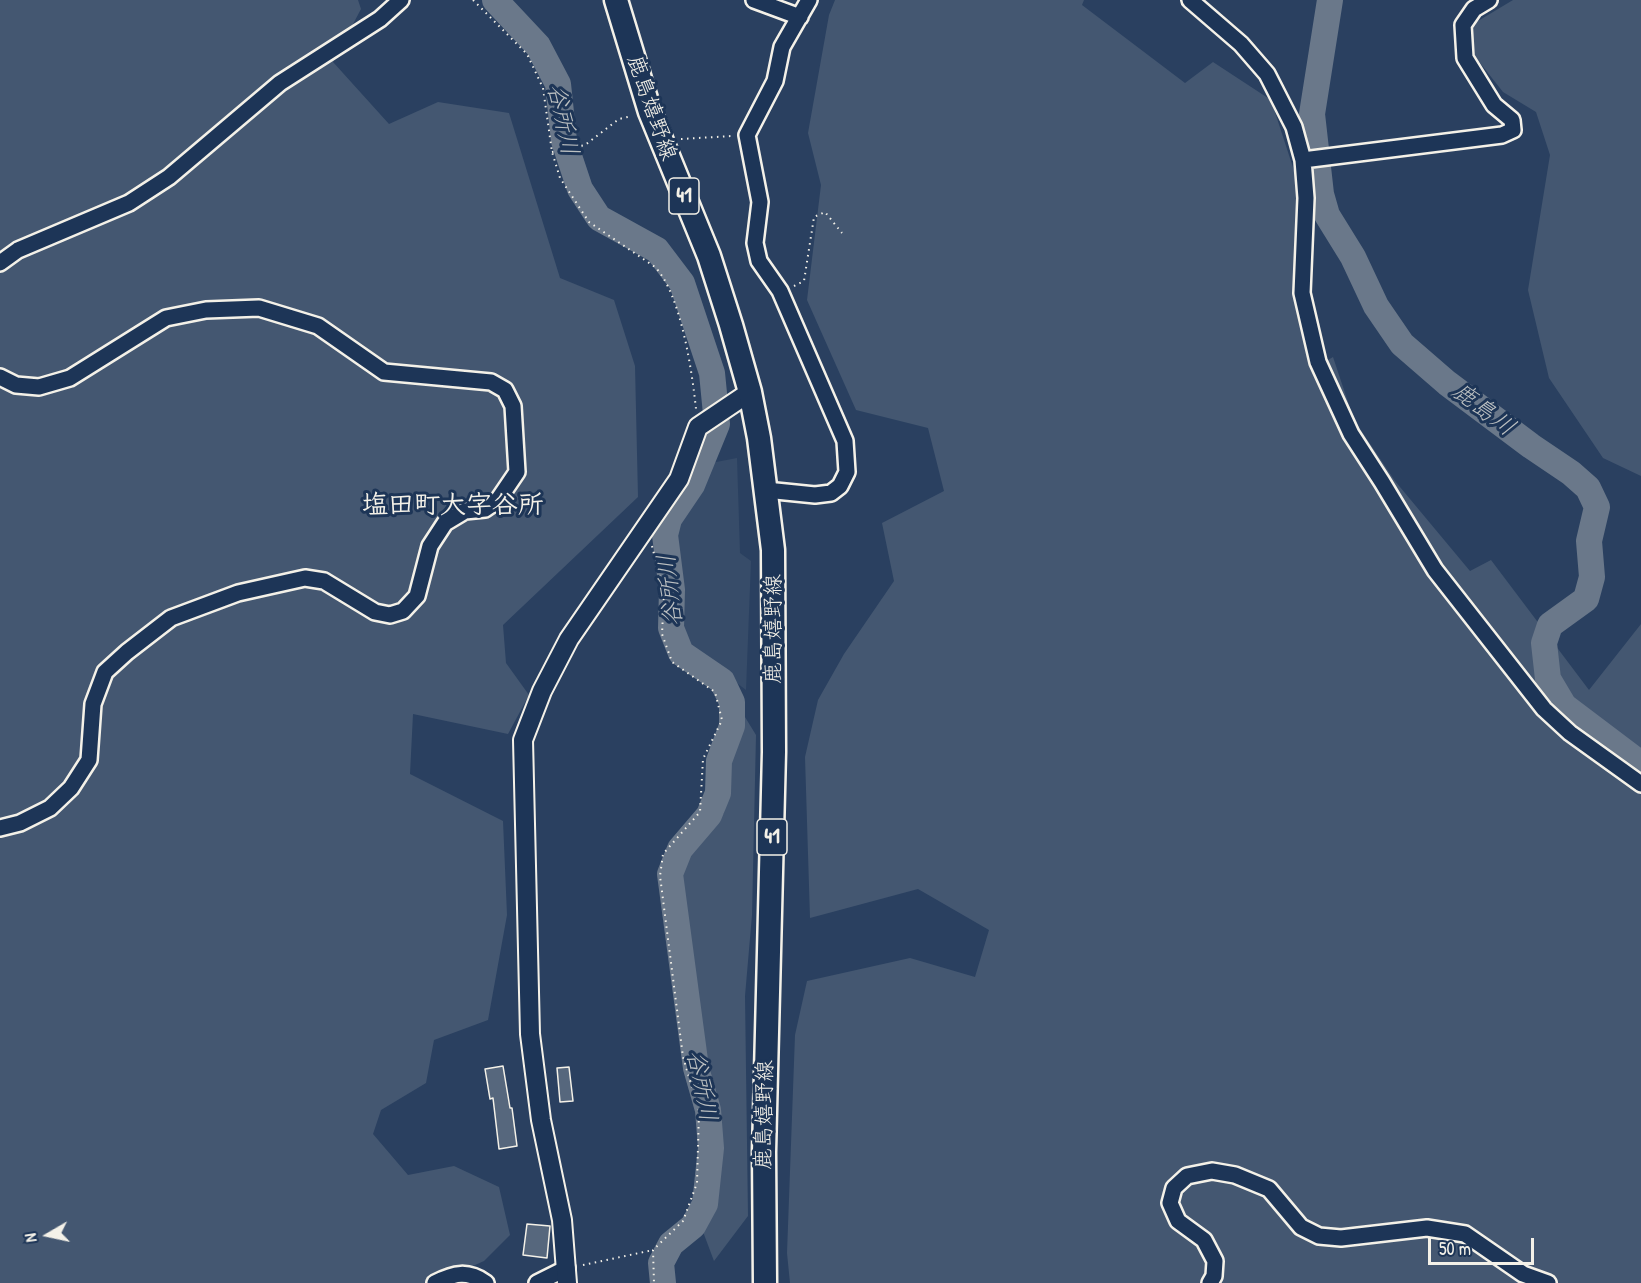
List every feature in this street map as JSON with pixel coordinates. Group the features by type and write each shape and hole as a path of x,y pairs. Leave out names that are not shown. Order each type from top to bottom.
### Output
{"main road":[{"name":"鹿島嬉野線","path":"616,0 650,112 709,256 731,325 750,392 773,550 774,716 764,1152 765,1283"}],"street":[{"path":"0,263 18,250 129,203 169,177 280,83 380,19 402,0"},
{"path":"754,0 800,17"},
{"path":"766,490 815,495 831,493 840,486 847,471 845,441 780,291 759,261 755,243 760,202 747,135 775,81 782,47 809,0"},
{"path":"1190,0 1241,44 1266,74 1294,127 1303,160 1306,198 1302,293 1318,362 1351,434 1435,570 1544,709 1570,733 1641,784"},
{"path":"1303,160 1502,135 1513,129 1512,120 1494,105 1465,58 1463,25 1474,9 1489,0"},
{"path":"0,377 16,385 39,387 70,378 166,318 206,309 259,308 318,326 384,372 491,382 505,390 513,406 518,472 498,500 484,509 465,511 445,523 430,546 417,596 403,611 390,615 375,612 324,581 305,578 238,593 171,618 105,672 93,704 89,760 71,788 50,808 20,823 0,828"},
{"path":"537,1283 567,1276 562,1220 541,1120 530,1034 523,740 542,691 569,639 679,479 698,427 750,392"},
{"path":"1210,1283 1214,1276 1215,1261 1204,1240 1178,1221 1170,1203 1174,1188 1187,1176 1212,1171 1235,1176 1269,1189 1301,1227 1319,1236 1341,1238 1427,1228 1465,1234 1523,1274 1548,1283"},
{"path":"435,1283 451,1275 467,1273 486,1283"}],"path":[{"path":"473,0 527,54 543,88 552,152 560,178 589,222 656,267 664,276 685,336 698,427"},
{"path":"552,152 585,146 619,119 650,112"},
{"path":"661,141 747,135"},
{"path":"780,291 804,282 814,217 825,212 842,232"},
{"path":"567,1276 653,1250 683,1221 698,1183 699,1111 683,1057 660,876 663,854 700,812 703,759 722,720 715,692 672,662 662,634 664,594 646,526"},
{"path":"653,1250 654,1283"}],"shaded area":[{"path":"0,0 358,0 361,9 333,62 389,124 438,102 509,113 560,278 614,300 635,366 638,497 503,625 506,663 529,695 508,734 413,714 410,774 503,821 507,915 488,1020 434,1040 426,1083 381,1110 373,1134 408,1175 454,1166 499,1187 510,1235 484,1261 435,1283 0,1283"},
{"path":"835,0 1084,0 1082,5 1185,83 1213,62 1271,100 1301,192 1294,276 1313,369 1333,357 1354,420 1395,481 1470,571 1491,560 1589,690 1641,624 1641,1283 790,1283 787,1253 795,1035 807,981 910,958 975,977 989,930 918,889 810,918 805,757 818,700 844,654 894,581 882,523 944,491 928,428 856,410 807,300 821,185 808,133 829,15"},
{"path":"1513,0 1641,0 1641,476 1603,458 1549,378 1528,290 1550,155 1536,112 1503,92 1473,54 1473,24"},
{"path":"737,458 740,553 751,561 746,690 691,648 678,626 682,585 671,529 711,463"},
{"path":"745,717 756,735 752,915 745,996 748,1216 714,1261 702,1229 718,1201 719,1105 698,1046 679,879 688,854 724,813 727,760"}],"building":[{"path":"503,1066 517,1146 499,1149 493,1098 490,1099 485,1069"},
{"path":"569,1067 573,1101 560,1102 557,1068"},
{"path":"527,1224 550,1226 547,1258 523,1255"}],"waterway":[{"name":"谷所川","path":"495,0 538,46 558,84 564,141 580,189 599,218 657,250 682,283 712,373 717,424 692,485 669,519 665,535 672,590 671,628 681,653 722,681 732,702 732,726 719,761 718,793 709,815 680,849 670,874 696,1068 708,1110 711,1148 705,1204 693,1226 671,1244 661,1263 663,1283"},
{"name":"鹿島川","path":"1330,0 1312,114 1321,194 1327,215 1353,257 1376,306 1402,344 1447,383 1571,473 1588,488 1597,507 1589,541 1592,577 1586,599 1550,625 1544,643 1548,679 1564,706 1641,764"}],"district":[{"name":"塩田町大字谷所","path":"453,506"}]}
